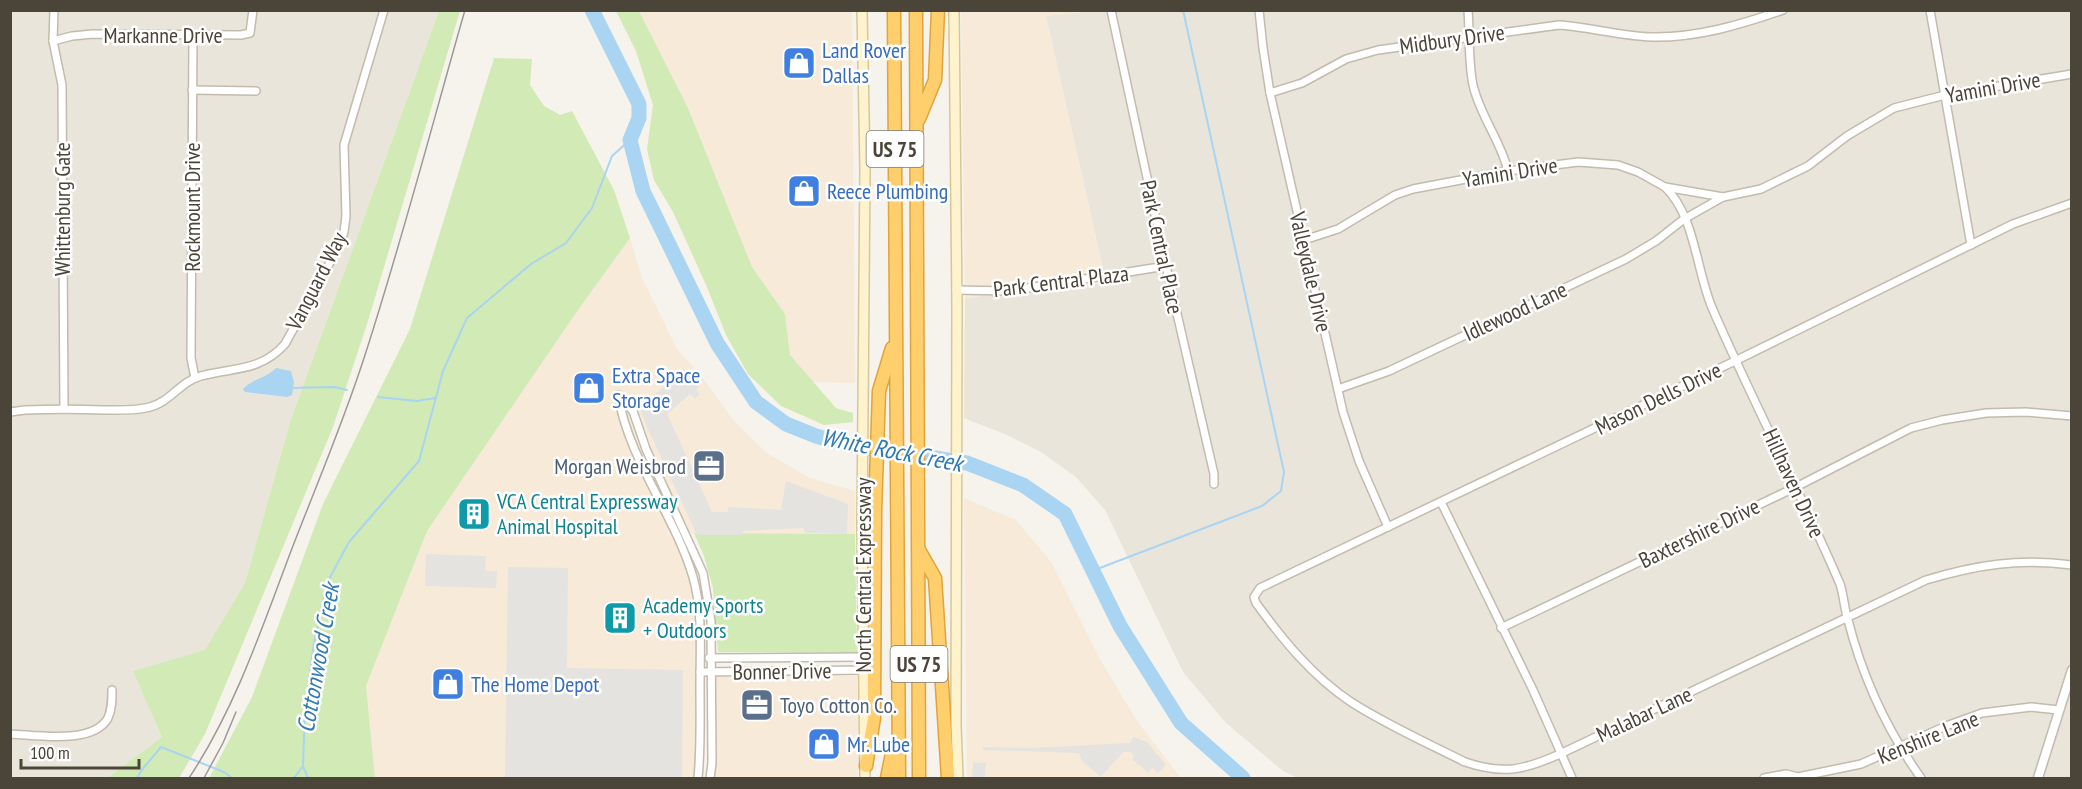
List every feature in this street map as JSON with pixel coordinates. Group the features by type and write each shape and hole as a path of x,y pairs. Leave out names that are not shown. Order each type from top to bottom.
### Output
{"highway":[{"name":"US 75","path":"916,10 919,778"},
{"path":"916,126 935,80 938,10"},
{"name":"North Central Expressway","path":"893,12 899,778"},
{"path":"865,772 874,718 875,512 879,391 896,335"},
{"path":"919,549 935,578 948,778"},
{"path":"887,778 898,721"}],"main road":[{"name":"North Central Expressway","path":"862,10 865,169 863,504 865,772"},
{"path":"954,10 958,778"}],"street":[{"name":"Whittenburg Gate","path":"54,10 53,41 62,84 63,409"},
{"name":"Markanne Drive","path":"53,41 93,34 241,35 250,33 253,10"},
{"name":"Vanguard Way","path":"10,412 140,409 156,405 195,378 260,364 285,344 339,246 344,232 346,216 344,145 384,10"},
{"name":"Park Central Place","path":"1111,10 1214,474 1214,484"},
{"name":"Valleydale Drive","path":"1259,10 1270,93 1338,389 1359,461 1388,527"},
{"path":"1468,10 1473,85 1484,116 1501,149 1508,171"},
{"name":"Midbury Drive","path":"1270,93 1290,88 1333,64 1362,54 1559,25 1650,37 1675,36 1714,31 1783,10"},
{"path":"1930,10 1971,246"},
{"name":"Rockmount Drive","path":"193,35 191,358 195,378"},
{"name":"Yamini Drive","path":"1684,219 1723,197 1761,189 1786,178 1808,166 1868,122 1894,108 1945,95 2072,74"},
{"path":"192,90 256,91"},
{"name":"Yamini Drive","path":"1304,240 1338,229 1395,195 1413,189 1508,171 1578,162 1618,165 1638,172 1665,187 1723,197"},
{"name":"Hillhaven Drive","path":"1665,187 1671,193 1694,243 1708,298 1840,584 1847,618 1868,685 1899,748 1921,778"},
{"name":"Mason Dells Drive","path":"1256,603 1255,593 1260,588 1737,360 2013,224 2072,202"},
{"name":"Idlewood Lane","path":"1338,389 1389,371 1632,256 1656,242 1684,219"},
{"name":"Park Central Plaza","path":"956,290 1009,291 1166,266"},
{"path":"698,778 700,658 698,602 693,576 635,453 622,416 618,394 633,411 646,449 703,573 708,600 712,672 710,778"},
{"name":"Baxtershire Drive","path":"1501,628 1796,487 1911,428 1986,413 2026,412 2072,416"},
{"path":"1441,501 1533,690 1572,778"},
{"path":"678,541 688,538"},
{"name":"Malabar Lane","path":"1256,603 1312,671 1350,701 1465,762 1503,771 1535,765 1560,754 1926,580 1977,566 2030,562 2072,565"},
{"name":"Bonner Drive","path":"700,658 863,657"},
{"name":"Bonner Drive","path":"700,672 863,670"},
{"path":"2038,778 2072,670"},
{"path":"10,734 77,736 88,734 107,720 111,710 112,690"},
{"name":"Kenshire Lane","path":"1764,778 1786,774 1797,778 1862,764 1946,726 1980,714 2031,707 2059,710"}],"shaded area":[{"path":"1094,10 2071,11 2071,778 1298,778 1283,771 1226,723 1183,672 1105,510 1076,477 1041,452 1007,435 964,418 965,298 1106,282 1046,16"},
{"path":"10,11 439,11 291,419 245,583 205,651 134,671 162,737 107,778 11,778"},
{"path":"639,11 852,11 855,383 812,382 790,355 785,314 752,267 688,108"},
{"path":"961,11 1094,11 1046,16 1106,283 965,298"},
{"path":"630,238 642,278 677,349 702,377 734,421 767,453 810,478 855,491 855,534 671,533 690,581 696,636 695,778 375,778 366,686 427,531"},
{"path":"684,369 700,386 696,389 700,394 695,399 690,394 667,414 712,512 728,512 728,507 781,510 786,481 848,504 847,534 805,533 803,528 743,531 743,535 697,535 646,425 640,407"},
{"path":"964,498 1016,520 1052,563 1101,661 1137,721 1181,778 967,778"},
{"path":"426,554 486,556 485,571 497,571 496,588 425,586"},
{"path":"508,567 568,568 567,668 683,670 682,778 505,778"},
{"path":"857,676 859,766 857,778 714,778 716,677"},
{"path":"1133,737 1147,742 1166,765 1158,773 1152,768 1148,773 1132,759 1134,756 1131,752 1123,752 1101,777 1082,761 1079,753 983,750 983,747 1029,748 1130,743"},
{"path":"973,762 986,763 985,778 972,778"}],"green space":[{"path":"439,11 460,11 368,321 333,427 205,734 179,778 107,778 162,737 133,671 205,650 245,583 291,419"},
{"path":"616,11 639,11 688,108 752,267 785,314 790,355 836,408 853,413 853,422 824,425 781,406 748,374 726,335 673,212 654,180 647,149 653,105 636,51"},
{"path":"494,58 532,59 530,85 544,106 560,115 572,111 614,190 630,238 427,531 366,686 375,778 209,778 252,697 323,504 410,329"},
{"path":"694,533 855,534 857,653 718,652 713,588 704,556"}],"water":[{"path":"276,368 291,371 294,382 292,395 287,397 245,392 243,389"}],"waterway":[{"name":"White Rock Creek","path":"592,10 639,104 639,118 630,140 643,191 717,343 756,402 786,424 816,436 844,444 967,463 1023,485 1065,514 1120,626 1181,723 1243,778"},
{"path":"1092,571 1262,506 1281,491 1284,472 1183,10"},
{"name":"Cottonwood Creek","path":"308,778 303,766 305,711 314,643 327,583 349,542 419,461 443,371 467,318 531,264 566,243 592,208 612,156 630,140"},
{"path":"291,388 335,387 347,390"},
{"path":"378,397 417,401 435,398"},
{"path":"137,778 161,747 224,772 232,778"},
{"path":"294,778 303,766"}],"tram line":[{"path":"189,778 220,724 246,668 348,404 392,269 465,10"},
{"path":"204,778 223,743 236,712"}],"place":[{"name":"Land Rover Dallas","path":"799,63"},
{"name":"Reece Plumbing","path":"804,191"},
{"name":"Extra Space Storage","path":"589,388"},
{"name":"Morgan Weisbrod","path":"709,466"},
{"name":"VCA Central Expressway Animal Hospital","path":"474,514"},
{"name":"Academy Sports + Outdoors","path":"620,618"},
{"name":"The Home Depot","path":"448,684"},
{"name":"Toyo Cotton Co.","path":"757,705"},
{"name":"Mr. Lube","path":"824,744"}]}
